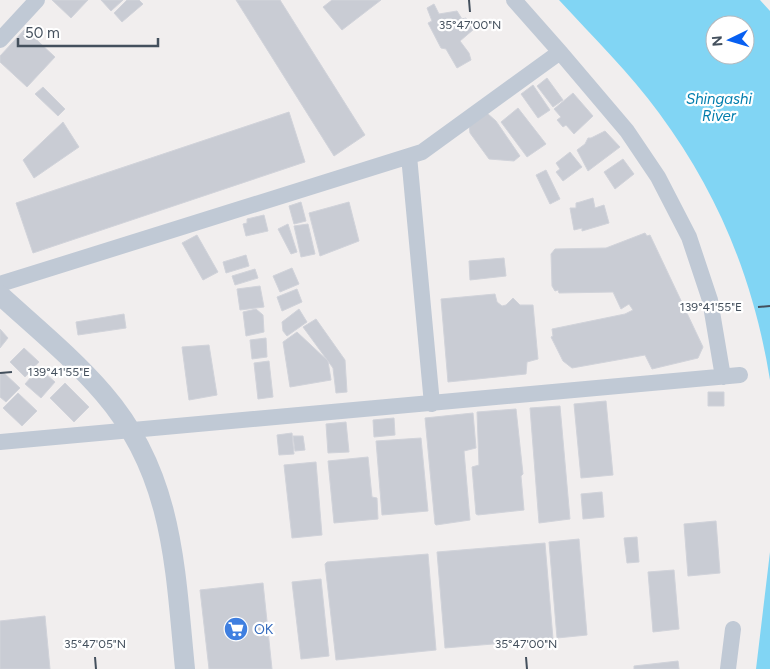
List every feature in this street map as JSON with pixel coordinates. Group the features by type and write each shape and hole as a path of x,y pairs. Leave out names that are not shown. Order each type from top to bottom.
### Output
{"street":[{"path":"0,40 37,0"},
{"path":"514,0 627,131 663,185 688,237 710,300 722,377"},
{"path":"0,284 422,152 560,52"},
{"path":"409,156 432,404"},
{"path":"0,295 106,396 142,449 162,499 170,532 185,669"},
{"path":"0,442 740,375"},
{"path":"728,669 733,629"}],"water":[{"name":"Shingashi River","path":"559,0 760,0 770,11 770,380 763,343 744,273 716,207 680,144 648,98 624,69"},
{"path":"770,552 770,669 756,669"}],"building":[{"path":"52,0 88,0 71,18"},
{"path":"101,0 123,0 111,11"},
{"path":"127,0 139,0 143,4 122,22 114,13"},
{"path":"236,0 280,0 365,135 334,156"},
{"path":"332,0 381,0 342,30 323,7"},
{"path":"434,4 439,14 457,11 462,19 466,18 474,29 460,41 469,53 471,60 457,68 446,49 441,48 428,23 432,21 427,8"},
{"path":"25,29 55,57 27,87 0,62 0,56"},
{"path":"547,78 563,100 553,107 537,86"},
{"path":"533,85 550,110 538,118 521,94"},
{"path":"43,87 65,109 58,116 35,94"},
{"path":"573,93 593,116 574,134 566,125 563,127 557,120 561,117 554,109"},
{"path":"518,108 546,144 527,157 501,122"},
{"path":"289,112 305,162 33,253 16,203"},
{"path":"487,113 496,121 520,156 514,161 489,159 470,133 469,125"},
{"path":"63,122 79,147 34,178 23,160"},
{"path":"605,131 620,147 588,171 577,150 585,144 588,138"},
{"path":"570,152 582,167 563,181 556,172 560,169 556,163"},
{"path":"623,159 634,174 615,189 604,172"},
{"path":"546,170 560,199 550,204 536,175"},
{"path":"593,198 595,208 604,205 609,223 582,231 582,228 574,230 570,208 576,208 576,203"},
{"path":"301,202 306,221 294,224 289,206"},
{"path":"349,202 359,241 320,256 309,213"},
{"path":"264,215 268,231 246,236 243,224 247,223 247,219"},
{"path":"288,224 297,252 291,254 278,229"},
{"path":"308,224 315,254 301,257 294,226"},
{"path":"645,233 647,236 650,235 703,347 698,358 652,369 645,355 572,368 563,361 551,337 553,336 552,329 625,314 633,310 629,304 621,309 613,292 559,293 558,290 555,291 552,286 551,254 555,249 606,248"},
{"path":"197,235 218,272 203,280 182,243"},
{"path":"246,255 249,266 226,273 223,262"},
{"path":"504,258 506,276 470,280 469,261"},
{"path":"292,268 299,284 280,292 273,276"},
{"path":"255,269 258,278 235,285 232,276"},
{"path":"260,286 264,307 240,310 237,289"},
{"path":"297,289 302,302 282,311 277,297"},
{"path":"495,294 497,302 502,306 506,305 513,298 520,305 533,305 538,359 527,362 526,374 448,382 441,299"},
{"path":"256,309 263,315 264,332 246,336 243,312"},
{"path":"299,309 307,322 287,336 283,331 282,322"},
{"path":"124,314 126,328 78,335 76,322"},
{"path":"316,319 345,360 347,392 336,393 333,368 303,327"},
{"path":"0,329 8,338 0,348"},
{"path":"297,332 328,361 331,380 290,387 283,342"},
{"path":"266,338 267,357 252,359 250,340"},
{"path":"209,345 217,395 189,400 182,347"},
{"path":"24,348 39,362 25,377 10,362"},
{"path":"269,361 273,397 258,399 254,363"},
{"path":"39,368 55,382 41,398 25,384"},
{"path":"3,372 20,388 6,402 0,397 0,375"},
{"path":"65,383 89,407 74,422 50,398"},
{"path":"708,392 724,392 724,406 708,406"},
{"path":"18,393 37,411 22,426 3,408"},
{"path":"606,401 613,475 581,478 574,404"},
{"path":"560,406 570,519 539,523 530,408"},
{"path":"516,409 523,474 521,476 524,510 478,515 476,514 472,467 479,465 477,412"},
{"path":"473,413 476,448 464,451 470,520 436,525 425,418"},
{"path":"394,418 395,435 374,437 373,420"},
{"path":"346,422 349,452 328,453 326,424"},
{"path":"292,433 294,454 279,455 277,435"},
{"path":"293,436 303,436 305,450 295,451"},
{"path":"421,438 428,511 382,515 376,441"},
{"path":"368,457 372,497 377,498 378,519 334,523 328,461"},
{"path":"316,462 322,535 292,538 284,465"},
{"path":"602,492 604,517 583,519 581,494"},
{"path":"716,521 720,573 688,576 684,524"},
{"path":"637,537 639,562 627,563 624,538"},
{"path":"579,539 587,635 557,638 549,542"},
{"path":"545,543 553,639 445,648 437,552"},
{"path":"428,554 436,650 336,660 325,564 327,562"},
{"path":"674,570 679,629 653,632 648,572"},
{"path":"321,579 329,656 301,659 292,582"},
{"name":"OK","path":"263,583 272,669 209,669 200,590"},
{"path":"45,616 50,669 0,669 0,621"},
{"path":"678,661 679,669 634,669 634,666"}],"place":[{"name":"OK","path":"236,629"}]}
